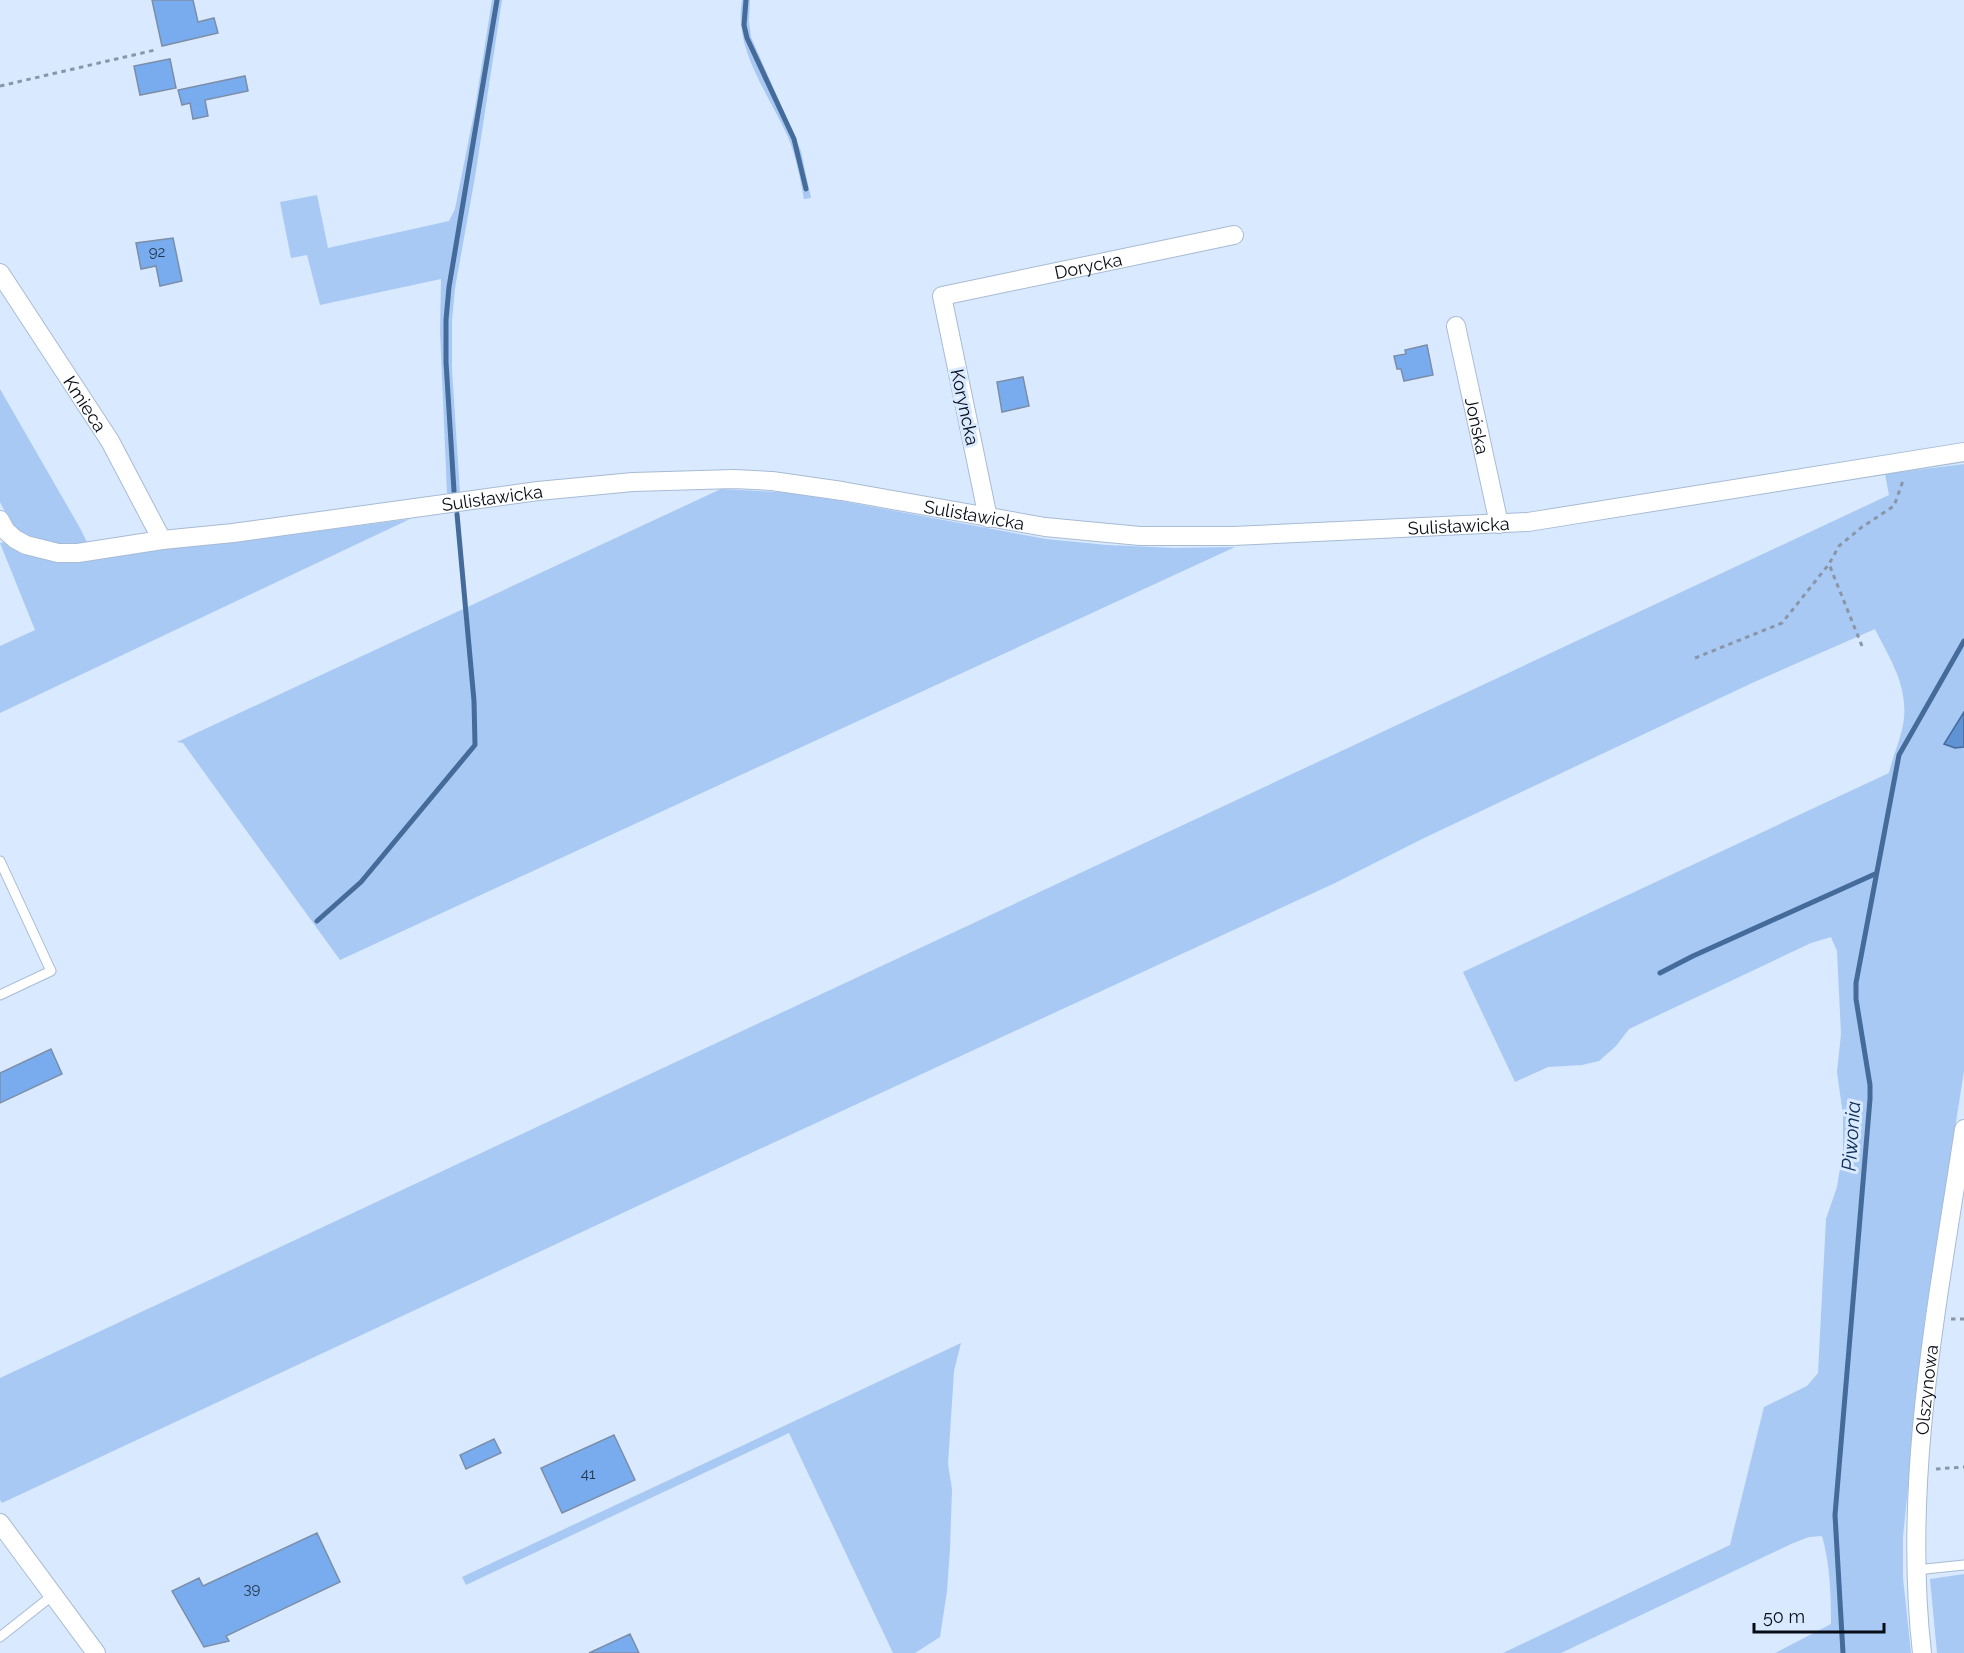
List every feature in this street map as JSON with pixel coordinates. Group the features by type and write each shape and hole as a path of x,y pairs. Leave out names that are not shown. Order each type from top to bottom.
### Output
{"street":[{"name":"Dorycka","path":"942,296 1234,235"},
{"name":"Kmieca","path":"0,273 110,441 162,540"},
{"name":"Koryncka","path":"942,296 988,518"},
{"name":"Jońska","path":"1456,326 1499,524"},
{"name":"Sulisławicka","path":"0,520 6,531 20,542 41,550 58,553 88,552 162,540 233,533 538,491 692,479 772,481 842,491 988,518 1094,532 1182,537 1332,532 1499,524 1560,518 1964,452"},
{"name":"Olszynowa","path":"1922,1653 1916,1570 1919,1470 1934,1319 1964,1129"},
{"path":"0,1523 96,1653"}],"lane":[{"path":"0,861 51,971 0,995"},
{"path":"1916,1570 1964,1565"},
{"path":"0,1637 53,1596"}],"path":[{"path":"0,86 154,50"},
{"path":"1695,657 1782,623 1829,564 1839,546 1862,527 1894,506 1912,460"},
{"path":"1829,564 1862,646"},
{"path":"1919,1470 1964,1467"}],"shaded area":[{"path":"492,0 502,0 475,177 455,288 452,320 452,370 460,493 447,493 440,331 441,279 320,305 307,255 291,258 280,202 317,195 328,248 449,221 455,209 475,108"},
{"path":"742,0 750,0 751,37 801,151 811,198 804,199 791,144 754,71 748,54 741,18"},
{"path":"0,389 88,544 70,547 32,542 12,526 0,502"},
{"path":"1964,464 1964,712 1945,744 1955,748 1964,747 1964,1071 1925,1317 1903,1537 1903,1578 1911,1653 1775,1653 1831,1624 1830,1579 1822,1536 1809,1537 1791,1544 1561,1653 1503,1653 1730,1545 1764,1407 1807,1386 1818,1373 1826,1219 1837,1187 1843,1150 1843,1115 1837,1072 1841,1034 1837,951 1831,937 1811,943 1629,1029 1616,1046 1599,1061 1582,1065 1548,1067 1515,1082 1463,972 1889,773 1904,718 1903,694 1892,661 1875,629 1752,683 1422,839 1335,883 2,1503 0,1500 0,1378 1889,495 1885,474"},
{"path":"721,489 798,493 1046,539 1174,548 1235,547 340,960 183,743 177,742"},
{"path":"410,519 0,713 0,646 35,630 0,543 6,542 15,548 209,545"},
{"path":"1964,712 1964,747 1955,748 1944,744"},
{"path":"961,1343 954,1371 948,1464 952,1489 947,1591 940,1637 915,1653 893,1653 789,1433 466,1585 462,1577"},
{"path":"1964,1574 1964,1653 1937,1653 1930,1579"}],"building":[{"path":"152,0 193,0 198,22 214,18 218,33 162,46"},
{"path":"170,59 176,88 140,95 134,66"},
{"path":"245,76 248,91 205,100 208,116 193,119 190,103 182,105 178,90"},
{"path":"173,238 182,281 160,286 156,266 141,269 136,243"},
{"path":"1427,345 1433,375 1404,381 1401,369 1397,369 1394,356 1406,354 1405,350"},
{"path":"1023,377 1029,406 1002,412 997,382"},
{"path":"51,1049 62,1074 0,1103 0,1073"},
{"path":"614,1435 635,1480 562,1513 541,1468"},
{"path":"494,1439 501,1453 466,1469 460,1455"},
{"path":"317,1533 340,1582 226,1636 229,1641 204,1647 172,1591 199,1578 203,1586"},
{"path":"630,1634 639,1653 589,1653"}],"waterway":[{"path":"454,491 446,362 446,320 449,287 497,0"},
{"path":"746,0 744,25 747,38 794,139 806,189"},
{"path":"317,921 361,882 475,745 474,701 457,514"},
{"name":"Piwonia","path":"1843,1653 1835,1515 1870,1099 1870,1085 1856,999 1856,983 1899,755 1964,641"},
{"path":"1660,973 1875,874"}]}
